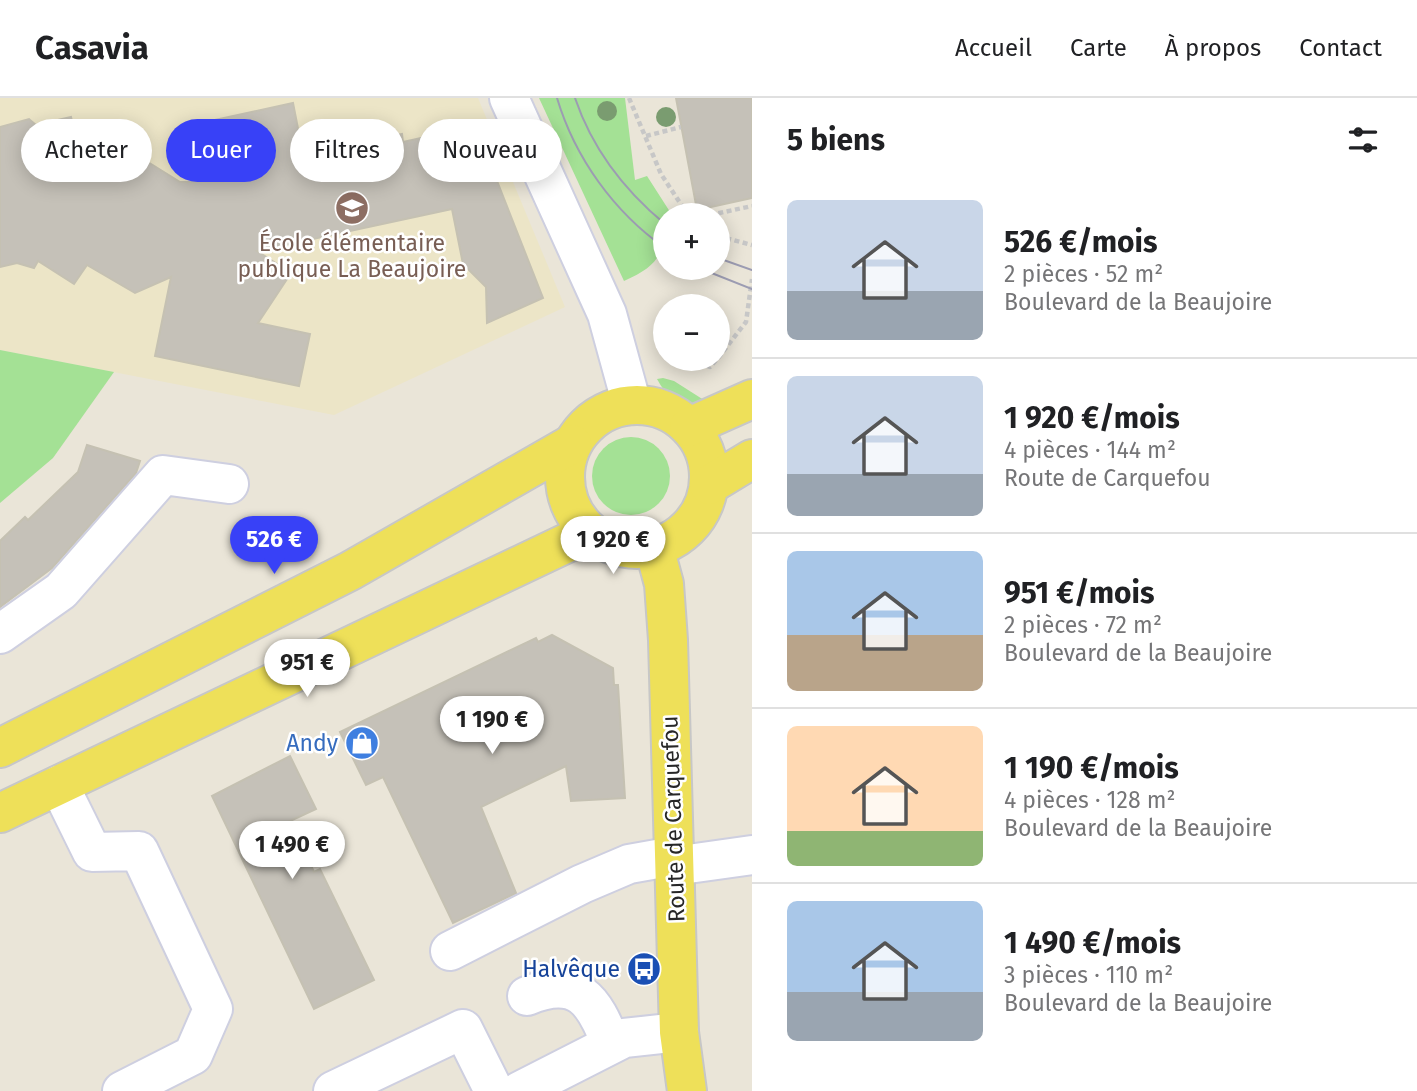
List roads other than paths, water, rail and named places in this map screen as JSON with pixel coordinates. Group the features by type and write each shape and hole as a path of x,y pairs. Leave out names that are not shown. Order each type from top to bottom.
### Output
{"main road":[{"path":"689,427 752,399"},
{"path":"632,405 662,409 689,427 706,454 709,485 703,506 692,524 673,540 638,550 616,547 590,532 571,508 564,485 565,465 572,444 585,426 599,415 632,405"},
{"path":"0,748 350,571 525,474 572,444"},
{"path":"709,485 752,459"},
{"path":"0,814 590,532"},
{"name":"Route de Carquefou","path":"654,547 664,584 668,640 679,1032 687,1091"}],"street":[{"path":"509,98 607,314 632,405"},
{"path":"0,634 61,591 163,475 229,484"},
{"path":"59,785 92,852 139,851 213,1009 192,1055 122,1091"},
{"path":"450,951 629,864 752,855"},
{"path":"527,996 553,988 569,988 582,994 602,1022 611,1044"},
{"path":"333,1091 463,1029 494,1091"},
{"path":"520,1091 624,1038 679,1032"}],"tram line":[{"path":"557,98 574,142 599,182 629,218 653,239"},
{"path":"575,98 600,151 623,183 653,214"},
{"path":"730,262 752,270"},
{"path":"729,280 752,289"}],"place":[{"name":"École élémentaire publique La Beaujoire","path":"352,208"},
{"name":"Andy","path":"362,743"},
{"name":"Halvêque","path":"644,969"}]}
